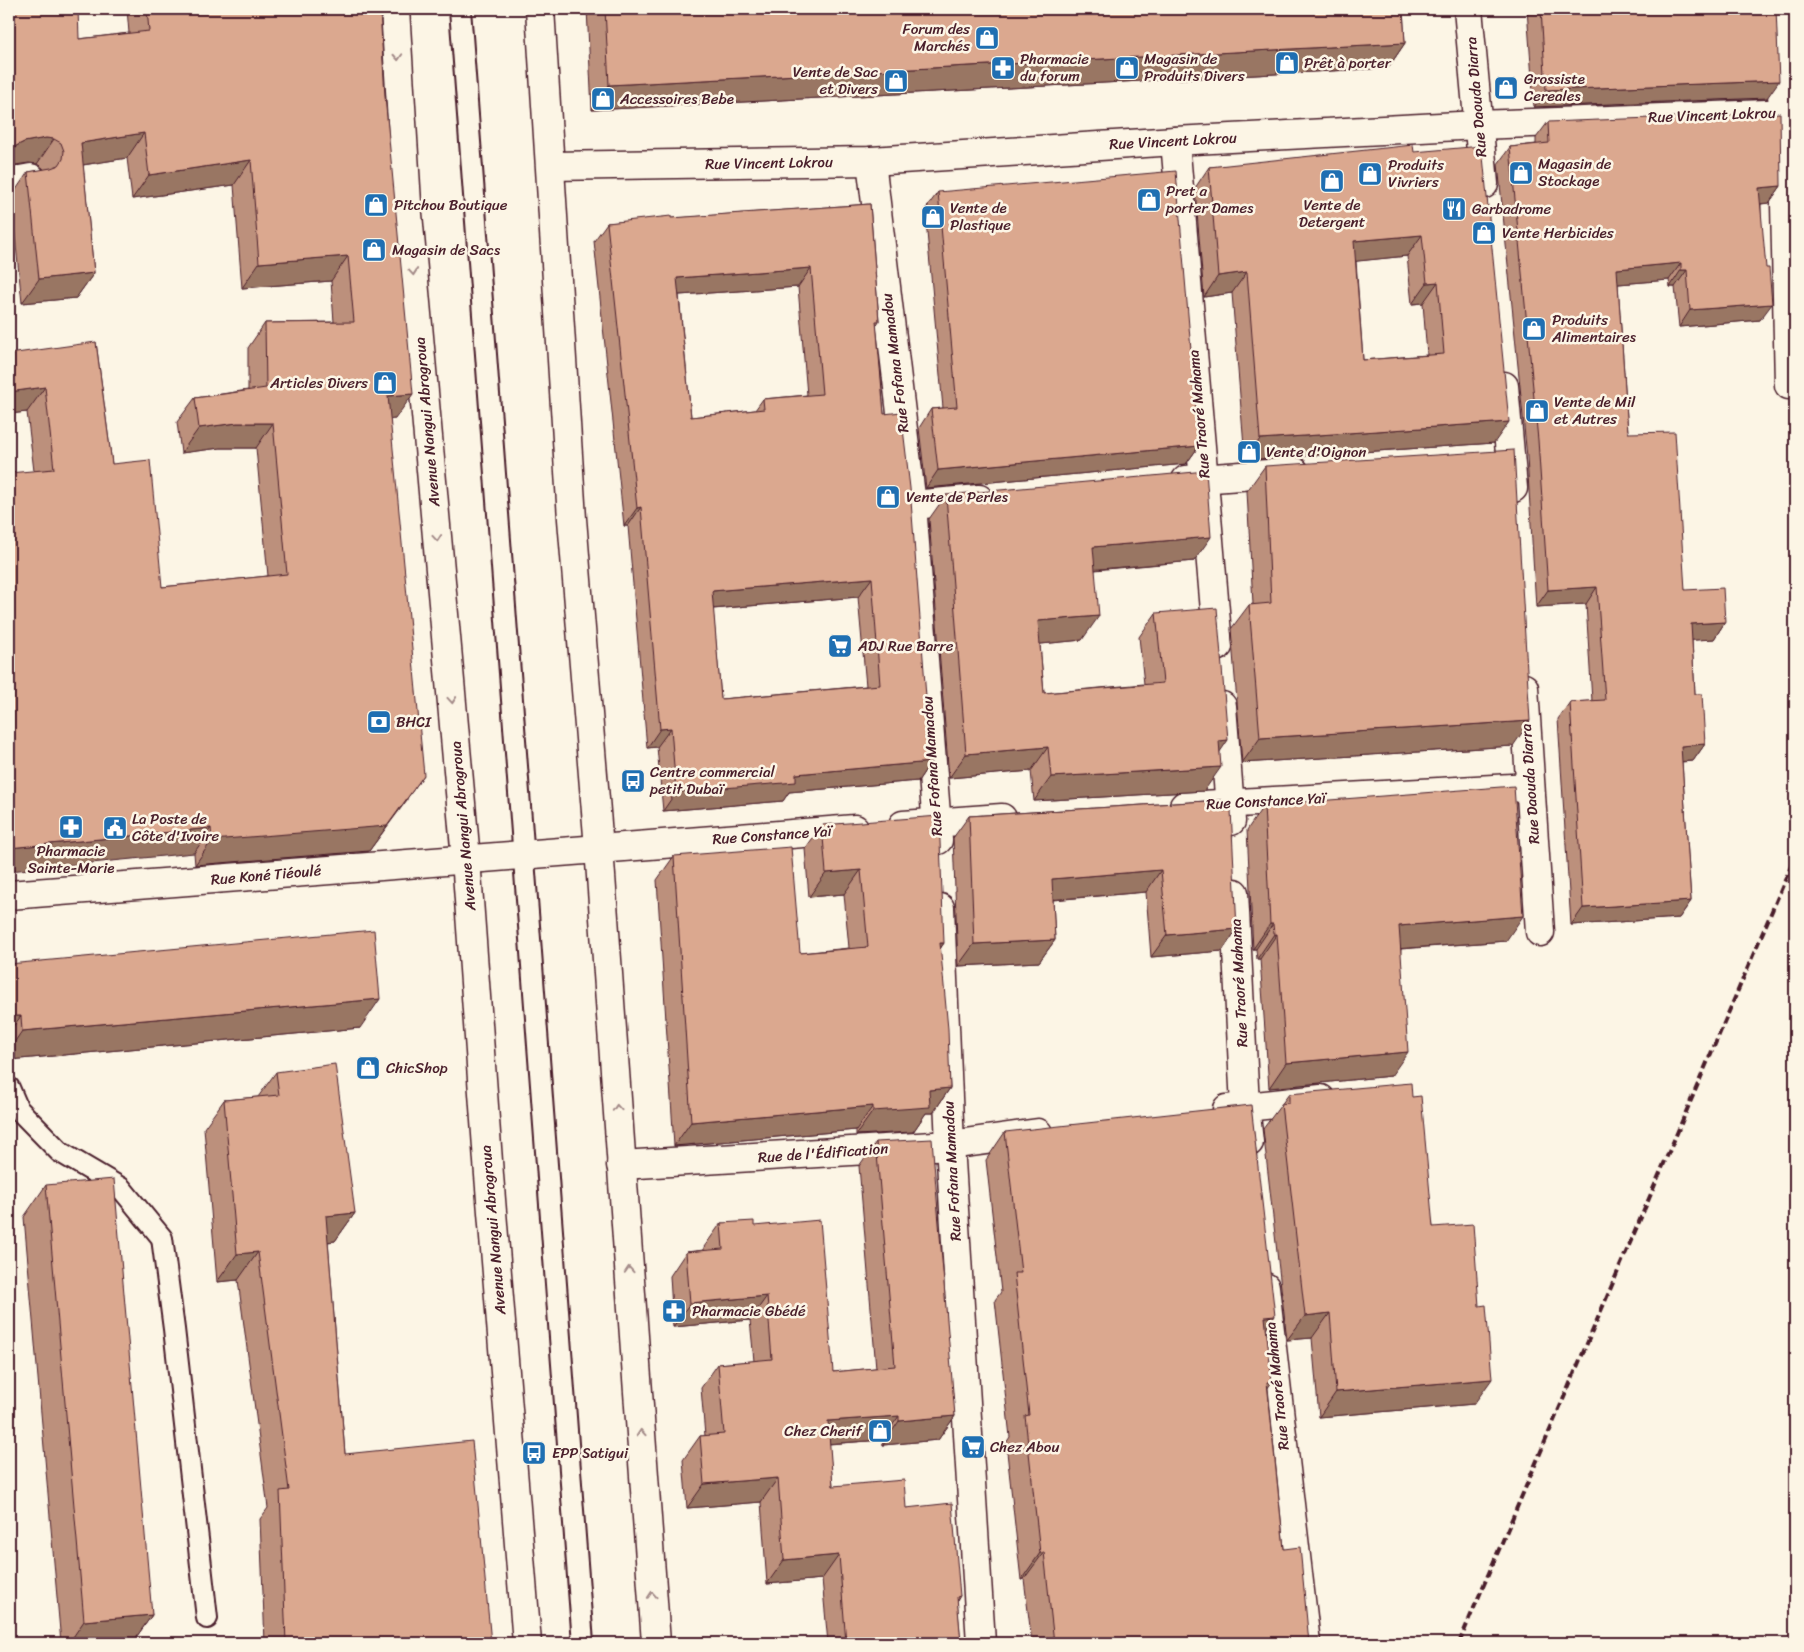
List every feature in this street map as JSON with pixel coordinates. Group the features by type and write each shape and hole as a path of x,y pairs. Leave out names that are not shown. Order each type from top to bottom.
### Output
{"street":[{"name":"Avenue Nangui Abrogroua","path":"395,9 407,203 466,859 488,1175 527,1643"},
{"path":"540,9 572,519 599,848 656,1643"},
{"name":"Rue Daouda Diarra","path":"1468,9 1487,213"},
{"path":"1778,9 1789,112 1789,385"},
{"name":"Rue Vincent Lokrou","path":"551,166 871,161 1175,141 1478,125 1789,112"},
{"name":"Rue Traoré Mahama","path":"1175,141 1205,478 1232,842"},
{"name":"Rue Fofana Mamadou","path":"871,161 912,505 937,823 950,1145 981,1643"},
{"path":"1501,360 1515,518"},
{"path":"1482,460 1511,458"},
{"path":"1166,482 1323,470"},
{"path":"912,505 1000,497"},
{"name":"Rue Daouda Diarra","path":"1523,667 1540,932"},
{"name":"Rue Constance Yaï","path":"1162,808 1530,787"},
{"name":"Rue Constance Yaï","path":"523,854 1025,817"},
{"name":"Rue Koné Tiéoulé","path":"9,895 523,854"},
{"name":"Rue Traoré Mahama","path":"1233,872 1245,1106 1251,1165"},
{"path":"1206,1111 1343,1097"},
{"name":"Rue de l'Édification","path":"622,1166 950,1145 1058,1131"},
{"name":"Rue Traoré Mahama","path":"1262,1262 1306,1643"}],"lane":[{"path":"460,9 583,1643"},
{"path":"9,1088 18,1109 60,1152 121,1188 162,1238 207,1618"}],"building":[{"path":"9,9 78,9 79,39 149,31 147,9 380,9 385,96 413,394 388,396 424,775 387,826 212,840 211,828 9,848 9,473 54,469 45,387 9,392 9,354 96,342 112,464 150,460 162,587 287,574 273,423 237,423 199,428 195,398 266,388 265,323 354,322 348,256 259,263 251,160 149,175 144,133 81,143 94,273 39,279 28,172 59,165 63,159 64,151 61,143 54,139 46,138 24,142 16,146 11,158 9,158"},
{"name":"Forum des Marchés","path":"605,9 1403,9 1405,43 609,85"},
{"path":"1541,9 1776,9 1779,81 1546,90"},
{"path":"1780,113 1781,186 1759,188 1766,268 1769,268 1772,304 1690,310 1687,270 1681,270 1681,263 1617,269 1628,433 1675,432 1685,590 1723,588 1725,622 1691,624 1695,694 1702,694 1705,744 1681,746 1691,901 1583,908 1570,702 1605,700 1597,587 1548,590 1538,440 1510,147 1549,143 1548,122"},
{"path":"1413,145 1414,152 1482,146 1509,422 1260,439 1247,272 1218,276 1209,167","holes":["1422,235 1427,283 1438,282 1444,354 1363,360 1354,241"]},
{"path":"1176,171 1199,446 938,470 931,409 957,407 938,192"},
{"path":"870,204 879,321 876,321 884,414 901,412 910,488 931,762 796,774 796,782 676,792 671,728 660,729 641,507 637,508 607,223 671,216 671,218","holes":["811,268 822,394 763,399 764,409 691,417 677,278","872,578 880,685 721,699 712,591"]},
{"path":"1514,450 1530,721 1260,738 1249,605 1271,603 1265,466"},
{"path":"1206,471 1211,537 1093,547 1099,616 1038,621 1044,693 1163,683 1156,613 1217,608 1228,740 1219,741 1221,767 1051,777 1048,747 966,754 946,495"},
{"path":"1514,786 1523,916 1399,926 1408,1052 1286,1063 1277,934 1274,934 1273,924 1270,924 1264,805"},
{"path":"1222,800 1223,811 1231,810 1237,929 1167,935 1161,870 1052,879 1055,940 974,944 969,816"},
{"path":"939,816 944,943 940,943 948,1029 950,1088 929,1090 930,1107 873,1111 873,1106 691,1122 674,856 791,847 800,953 868,947 861,870 826,873 822,825"},
{"path":"374,930 380,999 22,1031 21,1016 9,1016 9,964"},
{"path":"335,1064 355,1213 326,1216 345,1454 472,1441 491,1643 286,1643 280,1491 289,1490 258,1252 237,1254 224,1100 279,1095 276,1072"},
{"path":"1411,1083 1412,1097 1421,1096 1433,1227 1473,1224 1479,1306 1486,1305 1492,1379 1336,1392 1330,1313 1305,1316 1281,1104 1289,1103 1289,1094"},
{"path":"1251,1105 1275,1316 1265,1317 1272,1382 1267,1382 1284,1549 1300,1547 1309,1643 1054,1643 1044,1552 1040,1553 1025,1416 1029,1415 1014,1273 1021,1273 1005,1132"},
{"path":"932,1139 955,1416 899,1421 899,1416 828,1421 833,1486 904,1480 906,1508 952,1503 960,1596 957,1597 961,1643 846,1643 839,1555 784,1560 778,1478 704,1484 700,1436 724,1434 718,1364 772,1359 767,1296 690,1303 686,1252 723,1249 721,1223 754,1221 754,1226 820,1220 833,1372 895,1366 876,1142"},
{"path":"114,1179 152,1615 84,1621 46,1185"}],"railway":[{"path":"1459,1643 1795,857"}],"place":[{"name":"Forum des Marchés","path":"987,38"},
{"name":"Prêt à porter","path":"1287,63"},
{"name":"Pharmacie du forum","path":"1003,68"},
{"name":"Magasin de Produits Divers","path":"1127,68"},
{"name":"Vente de Sac et Divers","path":"896,81"},
{"name":"Grossiste Cereales","path":"1506,88"},
{"name":"Accessoires Bebe","path":"603,99"},
{"name":"Magasin de Stockage","path":"1521,173"},
{"name":"Produits Vivriers","path":"1370,174"},
{"name":"Vente de Detergent","path":"1332,181"},
{"name":"Pret a porter Dames","path":"1149,200"},
{"name":"Pitchou Boutique","path":"376,205"},
{"name":"Garbadrome","path":"1454,209"},
{"name":"Vente de Plastique","path":"933,217"},
{"name":"Vente Herbicides","path":"1484,233"},
{"name":"Magasin de Sacs","path":"374,250"},
{"name":"Produits Alimentaires","path":"1534,329"},
{"name":"Articles Divers","path":"385,383"},
{"name":"Vente de Mil et Autres","path":"1537,411"},
{"name":"Vente d'Oignon","path":"1249,452"},
{"name":"Vente de Perles","path":"888,497"},
{"name":"ADJ Rue Barre","path":"840,646"},
{"name":"BHCI","path":"379,722"},
{"name":"Centre commercial petit Dubaï","path":"633,781"},
{"name":"Pharmacie Sainte-Marie","path":"71,827"},
{"name":"La Poste de Côte d'Ivoire","path":"115,828"},
{"name":"ChicShop","path":"368,1068"},
{"name":"Pharmacie Gbédé","path":"674,1311"},
{"name":"Chez Cherif","path":"880,1431"},
{"name":"Chez Abou","path":"973,1447"},
{"name":"EPP Satigui","path":"534,1453"}]}
